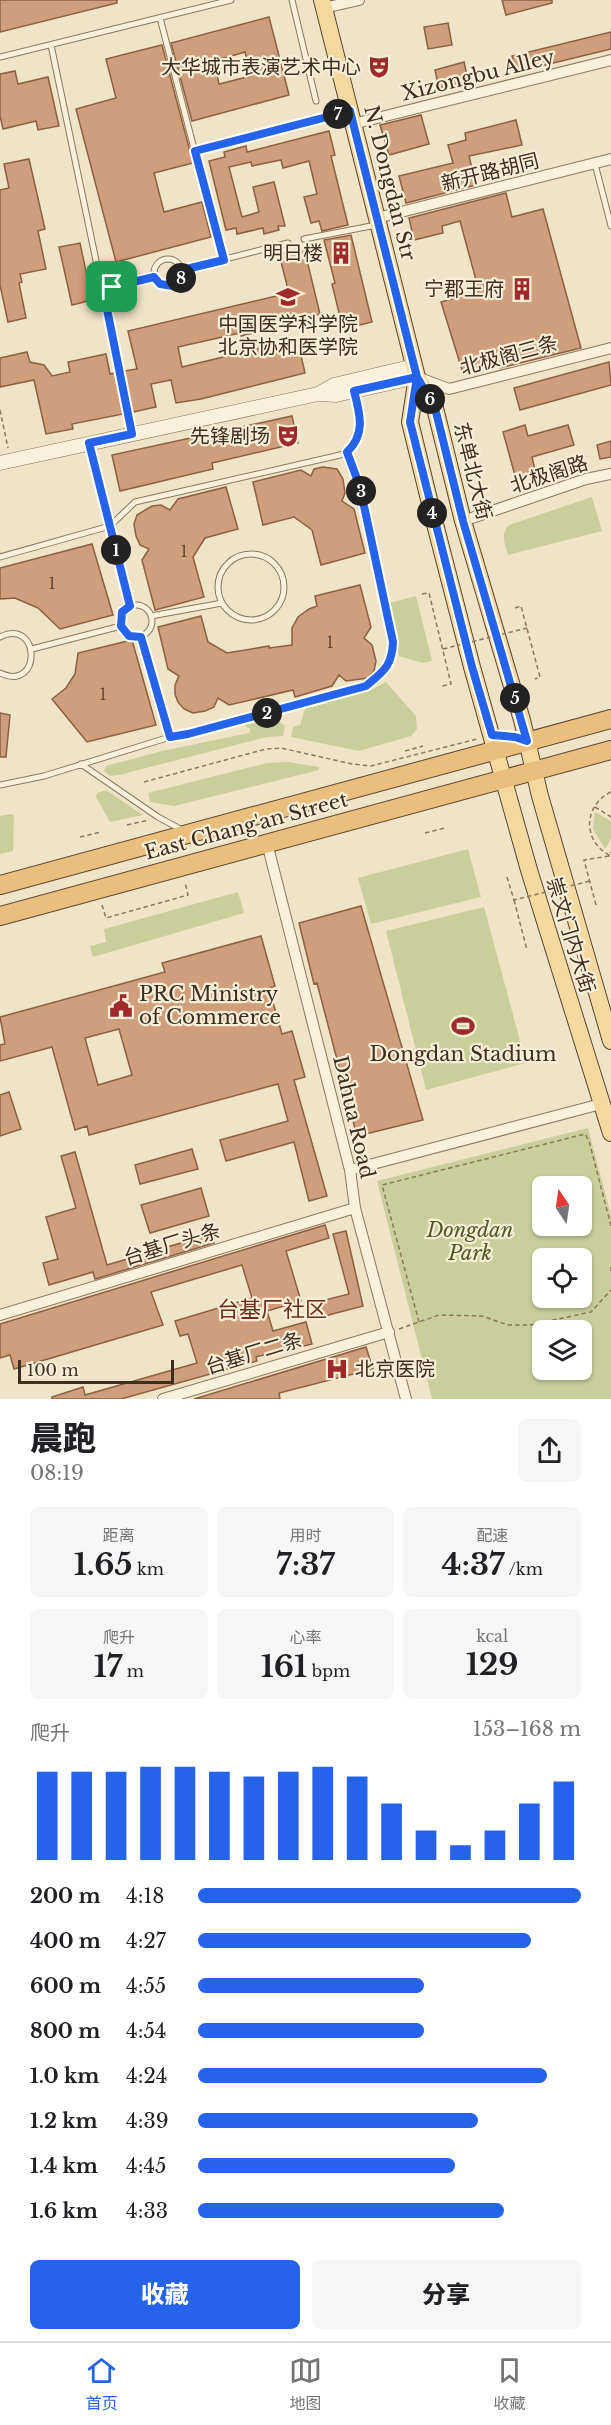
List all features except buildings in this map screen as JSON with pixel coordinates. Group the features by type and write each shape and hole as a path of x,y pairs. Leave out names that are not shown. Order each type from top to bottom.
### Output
{"highway":[{"name":"East Chang'an Street","path":"0,885 190,834 493,742 527,741 611,719"},
{"name":"East Chang'an Street","path":"0,916 611,750"}],"main road":[{"name":"N. Dongdan Str","path":"323,4 415,371"},
{"name":"东单北大街","path":"415,371 435,408 463,521 534,770"},
{"path":"415,371 410,422 493,742"},
{"name":"崇文门内大街","path":"493,742 532,880 611,1133"},
{"name":"崇文门内大街","path":"534,770 611,1041"}],"street":[{"path":"323,4 359,0"},
{"name":"Xizongbu Alley","path":"352,118 611,60"},
{"name":"新开路胡同","path":"378,222 611,159"},
{"name":"北极阁三条","path":"415,371 449,389 611,348"},
{"path":"5,462 318,394 336,395 415,371"},
{"path":"318,394 334,385 415,371"},
{"name":"北极阁路","path":"463,521 586,479 611,474"},
{"name":"Dahua Road","path":"267,843 350,1170 355,1208 406,1399"},
{"path":"350,1170 601,1104"},
{"name":"台基厂头条","path":"0,1315 355,1208"},
{"name":"台基厂二条","path":"163,1399 389,1332"}],"lane":[{"path":"0,57 231,0"},
{"path":"292,0 316,101"},
{"path":"160,18 221,260"},
{"path":"51,45 132,434"},
{"path":"195,151 352,118"},
{"path":"595,164 611,226"},
{"path":"304,239 378,222"},
{"path":"182,270 288,243"},
{"path":"154,277 157,264 165,260 173,260 182,270"},
{"path":"154,277 160,284 173,286 180,279 182,270"},
{"path":"103,289 154,277"},
{"path":"0,557 110,526 135,502 347,452 356,443 360,433 354,391"},
{"path":"89,443 130,606"},
{"path":"0,785 44,776 170,737 366,686 384,671 392,659 393,642 360,487 347,452"},
{"path":"250,554 261,556 278,569 283,579 282,599 276,609 258,619 237,617 222,603 218,592 218,581 229,562 239,556 250,554"},
{"path":"151,616 222,603"},
{"path":"130,606 140,606 151,616 151,627 141,637 129,636 121,626 122,612 130,606"},
{"path":"32,650 121,626"},
{"path":"0,637 17,634 29,643 32,650 31,663 22,673 9,676 0,673"},
{"path":"141,637 170,737"},
{"path":"81,764 158,817 190,834"}],"path":[{"path":"0,410 5,462"},
{"path":"422,594 429,592 451,684 442,686"},
{"path":"515,608 521,606 523,612 540,678 535,679"},
{"path":"443,649 527,628"},
{"path":"144,782 266,749 281,748 371,766 493,742"},
{"path":"405,751 423,746"},
{"path":"610,856 601,851 591,835 589,825 594,807 600,799 611,792"},
{"path":"594,807 611,817"},
{"path":"127,825 147,820"},
{"path":"425,833 445,828"},
{"path":"80,837 101,831"},
{"path":"610,856 611,852"},
{"path":"596,905 584,860 610,856"},
{"path":"507,877 527,950"},
{"path":"514,900 590,881"},
{"path":"106,918 189,895"},
{"path":"419,1322 382,1185 585,1134 589,1141 611,1226"},
{"path":"389,1332 439,1315 482,1316 508,1325 531,1325 591,1312 611,1290"}],"green space":[{"path":"592,497 602,531 508,555 504,536 509,525"},
{"path":"416,596 432,661 422,663 399,656 389,603"},
{"path":"386,682 416,716 417,729 411,736 359,751 291,737 293,727 300,725 305,709 371,690"},
{"path":"275,718 285,726 283,736 267,737 119,775 110,776 104,771 106,766 162,751 249,733 250,729 244,725"},
{"path":"289,762 319,767 319,770 174,806 150,802 148,793 267,763"},
{"path":"106,790 143,815 110,822 96,797 97,793"},
{"path":"595,812 611,821 611,839 605,849 593,829"},
{"path":"14,815 13,851 0,854 0,816"},
{"path":"468,849 481,897 371,924 358,878"},
{"path":"238,892 244,913 93,957 90,946 106,942 104,929"},
{"name":"Dongdan Stadium","path":"484,907 526,1063 426,1090 386,931"},
{"name":"Dongdan Park","path":"588,1128 611,1215 611,1399 432,1399 377,1181"}],"place":[{"name":"大华城市表演艺术中心","path":"379,67"},
{"name":"明日楼","path":"341,253"},
{"name":"宁郡王府","path":"522,289"},
{"name":"中国医学科学院 北京协和医学院","path":"288,297"},
{"name":"先锋剧场","path":"288,436"},
{"name":"PRC Ministry of Commerce","path":"121,1006"},
{"name":"Dongdan Stadium","path":"463,1026"},
{"name":"北京医院","path":"337,1369"}],"district":[{"name":"台基厂社区","path":"272,1309"}],"route":[{"path":"112,287 103,289 132,434 89,443 130,606 122,612 121,626 129,636 141,637 170,737 366,686 384,671 392,659 393,642 360,487 347,452 356,443 360,433 358,405 354,391 417,377 410,422 472,667 492,735 515,737 527,741 463,521 435,408 417,377 350,111 195,151 224,260 182,270 177,283 169,287 160,284 154,277 112,287"}]}
